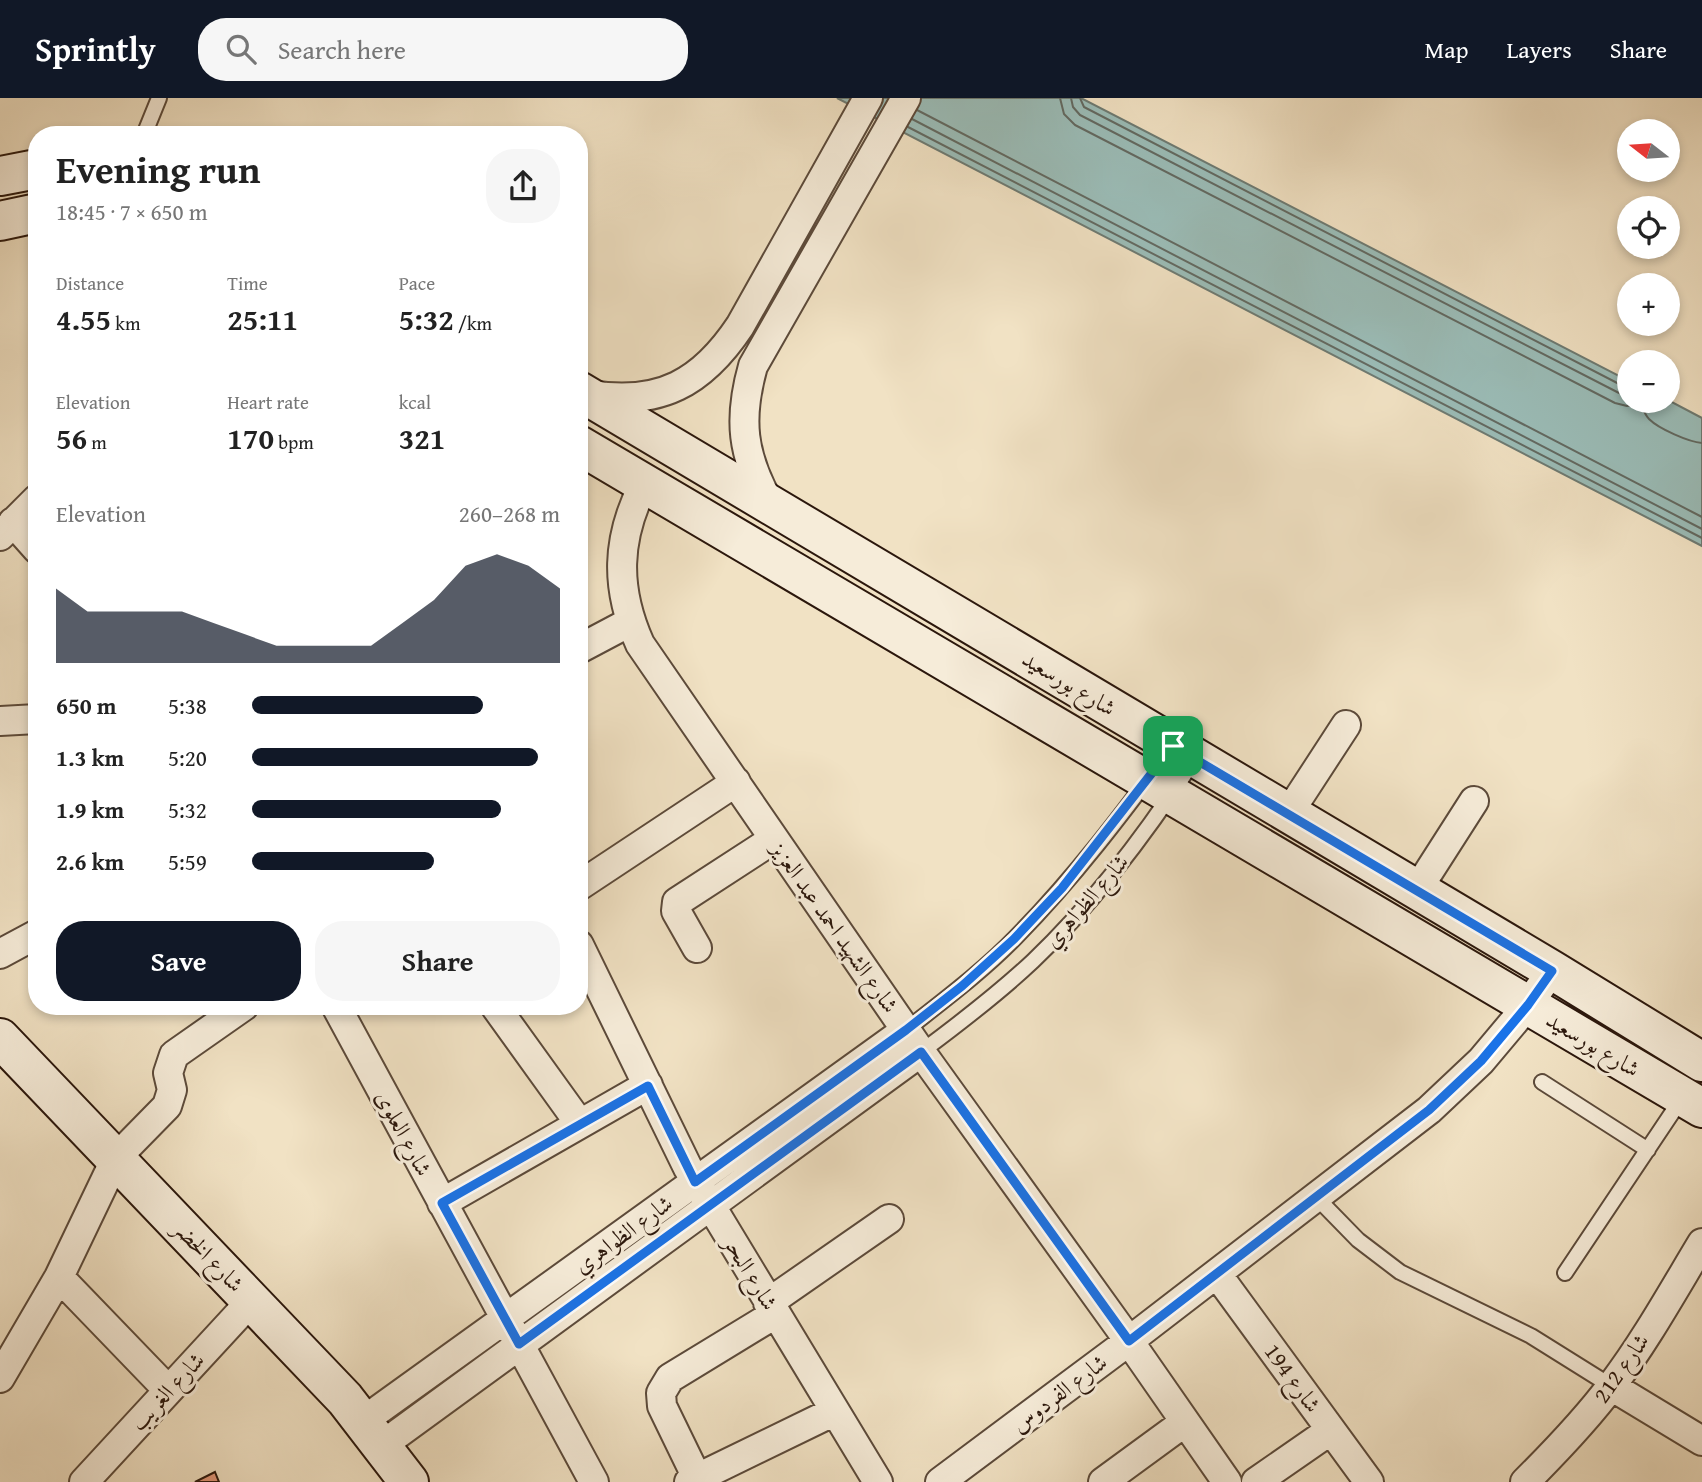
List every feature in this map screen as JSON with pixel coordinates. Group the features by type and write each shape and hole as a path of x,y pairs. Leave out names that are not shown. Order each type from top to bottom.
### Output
{"main road":[{"path":"0,176 28,171"},
{"path":"0,222 28,216"},
{"name":"شارع بورسعيد","path":"588,396 1702,1062"},
{"name":"شارع بورسعيد","path":"588,450 1528,1005 1696,1091"},
{"name":"شارع الخضر","path":"0,1038 330,1382 409,1482"}],"street":[{"path":"588,393 614,398 644,397 673,388 700,373 722,352 740,326 868,98"},
{"path":"769,503 755,478 746,450 743,422 745,393 753,366 906,98"},
{"name":"شارع الشهيد احمد عبد العزيز","path":"644,484 628,522 621,562 630,622 640,645 913,1041 1227,1482"},
{"path":"28,508 7,529 28,543"},
{"path":"588,644 630,622"},
{"path":"0,721 28,719"},
{"path":"1288,814 1346,725"},
{"path":"588,880 736,782"},
{"path":"1417,890 1474,801"},
{"path":"697,948 676,911 677,902 774,839"},
{"path":"0,954 28,939"},
{"name":"شارع البحر","path":"588,964 695,1182 878,1482"},
{"name":"شارع الفردوس","path":"940,1482 1401,1133 1481,1061 1528,1005 1552,971"},
{"path":"3,1366 59,1277 116,1158 167,1106 172,1090 168,1073 174,1055 231,1015"},
{"name":"شارع العلوى","path":"341,1015 594,1482"},
{"path":"501,1015 580,1124"},
{"name":"شارع الظواهري","path":"372,1433 505,1319 695,1182 913,1041"},
{"name":"شارع الظواهري","path":"372,1433 519,1344 710,1205 913,1041"},
{"path":"442,1203 648,1086"},
{"path":"835,1411 693,1480 662,1406 662,1387 670,1378 772,1309 889,1219"},
{"name":"شارع 212","path":"1525,1482 1582,1422 1611,1386 1638,1349 1700,1251"},
{"name":"شارع 194","path":"1217,1274 1369,1482"},
{"path":"59,1277 169,1390"},
{"name":"شارع الغريب","path":"83,1482 252,1300"},
{"path":"1611,1386 1701,1437"},
{"path":"1103,1482 1185,1422"},
{"path":"1256,1482 1331,1430"}],"lane":[{"path":"148,126 159,98"},
{"path":"1160,787 1184,752"},
{"name":"شارع الظواهري","path":"913,1041 979,1009 1033,961 1083,908 1184,752"},
{"name":"شارع الظواهري","path":"913,1041 962,986 1014,939 1160,787"},
{"path":"1542,1082 1648,1150"},
{"path":"1565,1273 1648,1150 1696,1091"},
{"path":"1317,1198 1358,1240 1400,1272 1531,1336 1611,1386"}],"water":[{"path":"837,98 1081,98 1617,375 1617,413 1680,413 1680,406 1702,418 1702,546"}],"building":[{"path":"215,1472 219,1482 195,1482"}],"route":[{"path":"1173,746 1552,971 1505,1034 1456,1086 1401,1133 1129,1341 921,1052 519,1344 442,1203 648,1086 695,1182 906,1030 962,986 1014,939 1062,888 1173,746"}]}
